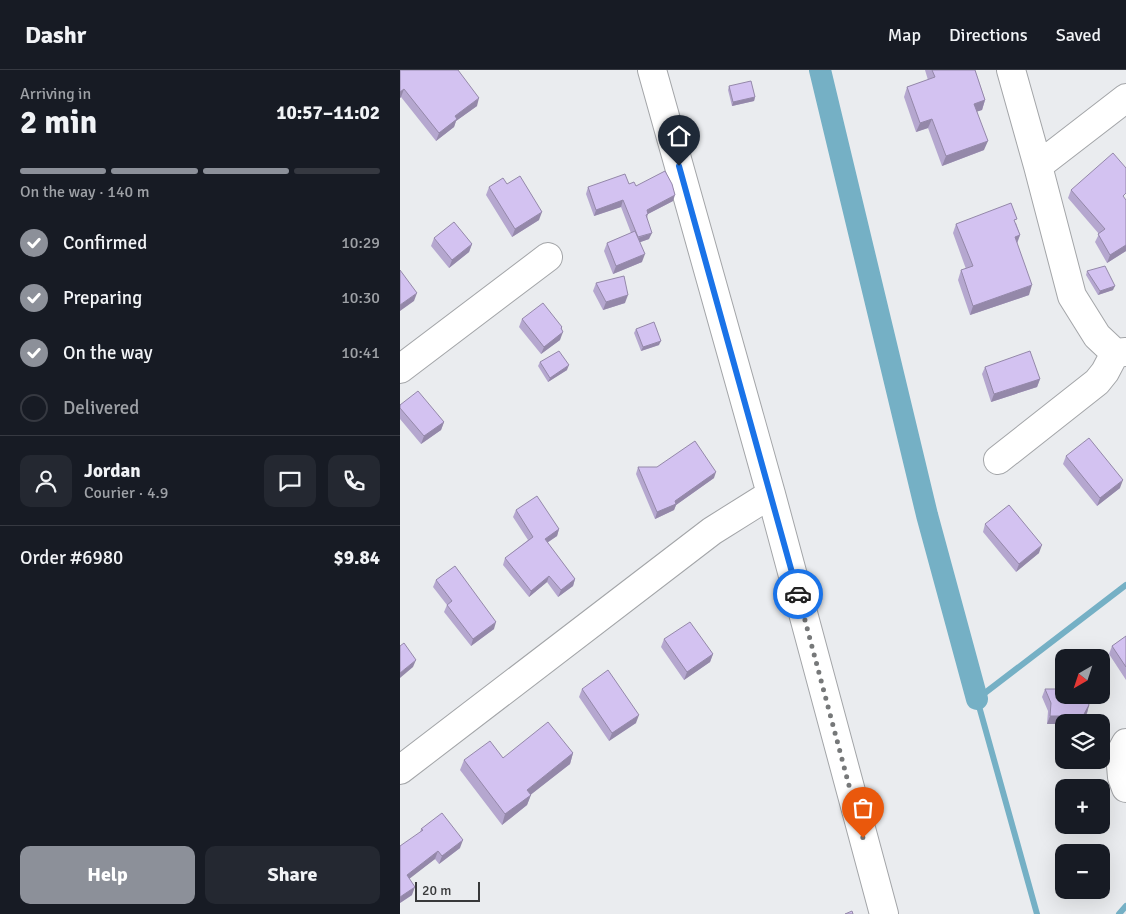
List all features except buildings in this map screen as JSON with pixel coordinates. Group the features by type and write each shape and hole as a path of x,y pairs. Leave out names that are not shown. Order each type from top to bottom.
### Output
{"street":[{"path":"652,70 771,494 884,914"},
{"path":"998,460 1097,382 1120,352 1097,336 1072,296 1011,70"},
{"path":"1038,166 1126,98"},
{"path":"400,369 548,257"},
{"path":"400,770 712,531 771,494"},
{"path":"1126,744 1120,754 1122,777 1126,788"}],"waterway":[{"path":"820,70 927,515 977,699"},
{"path":"1037,914 977,699 1126,585"},
{"path":"1119,914 1126,906"}],"way so far":[{"path":"798,594 863,838"}],"route":[{"path":"679,166 798,594"}]}
